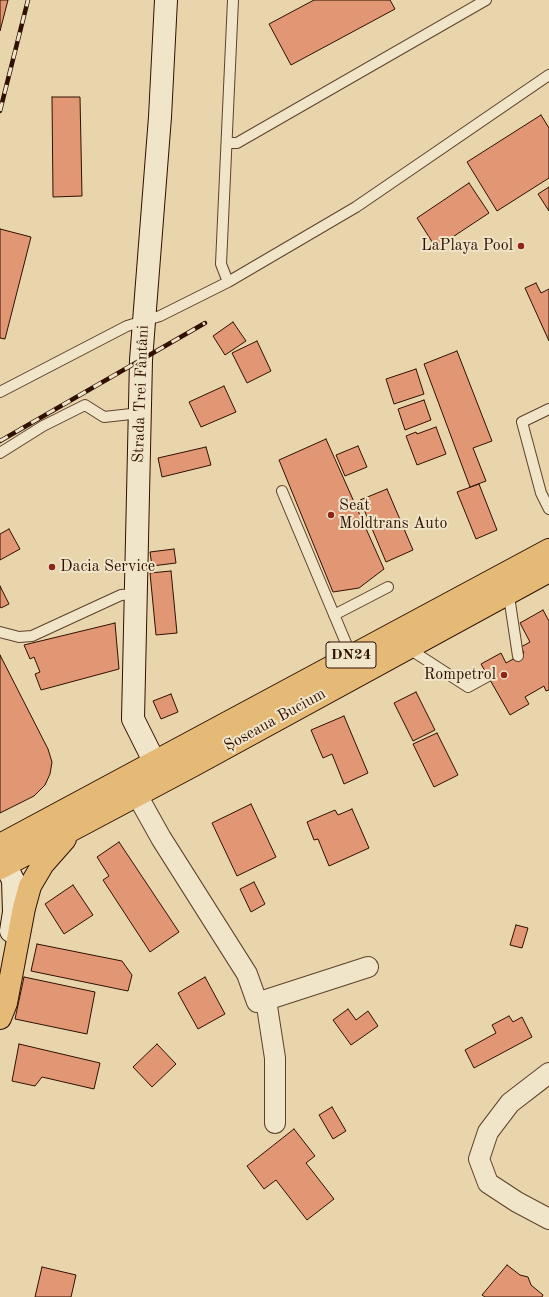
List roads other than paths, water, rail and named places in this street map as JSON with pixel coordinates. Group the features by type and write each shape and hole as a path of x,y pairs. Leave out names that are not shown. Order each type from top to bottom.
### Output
{"main road":[{"name":"Strada Trei Fântâni","path":"159,771 133,719 141,360 160,117 166,0"},
{"name":"Șoseaua Bucium","path":"1,858 408,636 549,550"},
{"name":"Șoseaua Bucium","path":"1,858 73,829 136,795 159,771 351,655 408,636 506,594 549,571"},
{"path":"0,1018 6,1003 24,908 30,886 43,864 73,829"},
{"path":"0,995 14,912 13,880 1,858"}],"street":[{"path":"136,795 161,838 247,974 257,1002 368,967"},
{"path":"266,1000 275,1058 275,1123"},
{"path":"549,1073 510,1103 488,1132 479,1159 488,1183 549,1219"}],"lane":[{"path":"228,282 221,264 233,0"},
{"path":"226,143 237,143 486,0"},
{"path":"0,392 127,326 160,316 228,282 356,207 549,75"},
{"path":"0,453 43,426 86,405 104,417 140,413"},
{"path":"549,409 522,422 541,493 549,509"},
{"path":"282,491 351,655"},
{"path":"334,615 388,587"},
{"path":"0,632 19,637 32,636 121,595 135,594"},
{"path":"506,594 510,603 518,656"},
{"path":"408,636 416,654 468,687 488,676"}],"railway":[{"path":"0,111 28,0"},
{"path":"0,441 205,323"}],"place":[{"name":"LaPlaya Pool","path":"521,246"},
{"name":"Seat Moldtrans Auto","path":"331,515"},
{"name":"Dacia Service","path":"52,567"},
{"name":"Rompetrol","path":"504,675"}]}
